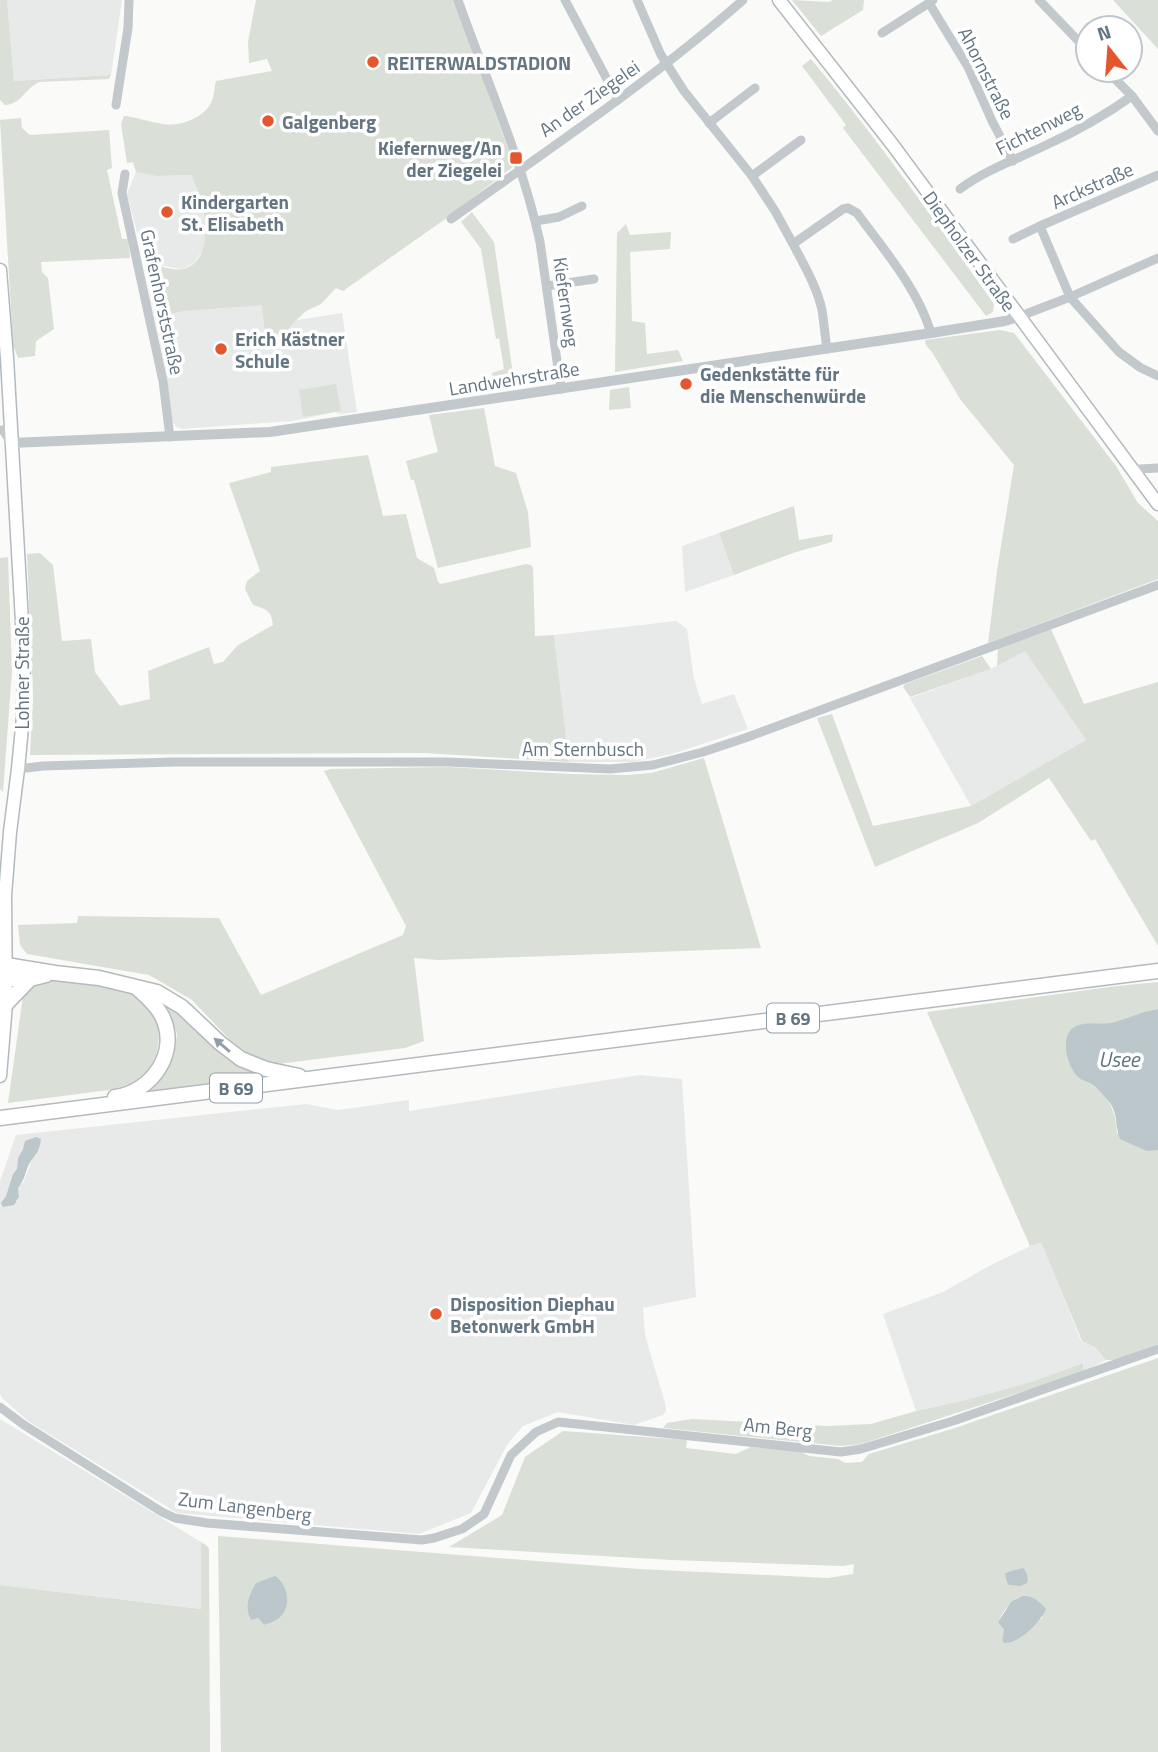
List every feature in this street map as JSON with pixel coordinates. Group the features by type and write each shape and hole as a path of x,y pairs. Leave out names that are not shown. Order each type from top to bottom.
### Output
{"main road":[{"name":"Diepholzer Straße","path":"779,0 892,144 1158,504"},
{"name":"Lohner Straße","path":"0,270 24,657 23,717 5,896 6,1004 0,1076"},
{"name":"B 69","path":"0,1118 1158,971"},
{"path":"6,972 30,979 55,973"},
{"path":"6,972 55,973 99,978 157,992 191,1014 220,1044 241,1059 266,1069 307,1079"},
{"path":"6,1004 30,979"},
{"path":"74,1108 89,1100 122,1096 141,1087 153,1077 163,1062 167,1044 166,1026 153,1003 135,986"}],"street":[{"path":"116,105 128,28 129,0"},
{"name":"Kiefernweg","path":"458,0 520,169 536,221 561,389"},
{"path":"565,0 618,100"},
{"path":"637,0 661,54 684,91 752,176 793,244 819,298 827,349"},
{"name":"An der Ziegelei","path":"451,219 667,64 743,0"},
{"path":"1039,0 1074,36"},
{"name":"Ahornstraße","path":"883,33 931,1 968,66 1013,161"},
{"path":"1120,84 1158,131"},
{"path":"709,123 755,88"},
{"name":"Fichtenweg","path":"960,189 974,179 1089,122 1132,96"},
{"path":"752,176 802,140"},
{"name":"Grafenhorststraße","path":"125,174 122,194 163,381 170,437"},
{"name":"Arckstraße","path":"1013,239 1158,175"},
{"path":"536,221 559,216 582,206"},
{"path":"793,244 838,212 848,208 853,210 895,265 926,317 931,333"},
{"name":"Arckstraße","path":"1040,226 1070,297 1119,352 1158,376"},
{"path":"1018,317 1158,258"},
{"path":"547,286 594,279"},
{"name":"Landwehrstraße","path":"11,443 270,432 827,349 1018,317"},
{"path":"0,430 3,430 11,443"},
{"path":"1135,472 1158,468"},
{"name":"Am Sternbusch","path":"18,769 173,762 447,762 610,769 653,765 745,738 1158,585"},
{"name":"Am Berg","path":"434,1538 462,1529 484,1514 511,1455 536,1432 558,1422 841,1452 861,1449 953,1421 1158,1349"},
{"name":"Zum Langenberg","path":"0,1407 44,1438 175,1518 207,1523 422,1540 434,1538"}],"shaded area":[{"path":"0,0 7,0 14,81 111,75 109,79 39,82 15,102 5,105 0,100"},
{"path":"7,0 122,0 111,75 14,81"},
{"path":"256,0 455,0 514,166 448,217 343,291 336,288 321,304 306,311 293,323 280,341 266,342 262,305 164,315 160,296 154,296 145,263 183,269 194,263 201,254 205,241 200,198 191,175 156,176 136,172 133,162 127,163 121,124 124,116 169,125 190,121 211,103 216,81 272,71 267,59 249,63 248,42"},
{"path":"792,0 864,0 863,10 821,36"},
{"path":"1113,0 1158,0 1158,49 1144,34 1144,14 1126,14"},
{"path":"811,59 859,119 994,304 993,312 986,316 843,128 846,125 802,66"},
{"path":"21,118 22,128 30,135 109,130 112,168 107,170 122,239 128,239 130,258 41,262 42,272 48,278 54,329 36,341 35,356 18,358 13,345 0,120"},
{"name":"Kindergarten St. Elisabeth","path":"136,172 156,176 191,175 197,186 206,229 203,250 194,263 182,269 145,263 127,194"},
{"path":"472,212 494,242 515,388 495,390 492,373 504,369 499,338 496,339 481,249 461,222"},
{"path":"626,224 630,235 671,232 670,249 630,252 632,321 645,323 647,354 678,350 683,361 615,372 617,233"},
{"name":"Erich Kästner Schule","path":"147,281 261,302 277,323 342,313 357,412 335,412 293,421 182,429 176,427 172,420 167,376"},
{"path":"1000,330 1014,333 1116,466 1138,503 1158,521 1158,579 988,643 1014,465 960,399 925,340"},
{"path":"336,384 341,411 303,417 299,390"},
{"path":"629,387 631,408 609,410 610,390"},
{"path":"484,408 495,466 516,473 528,512 531,547 438,568 414,480 411,480 406,461 438,452 429,415"},
{"path":"368,455 383,516 406,514 417,558 434,568 438,582 441,584 526,564 533,568 535,636 554,635 569,762 423,753 30,755 33,696 27,554 40,553 53,565 62,641 91,639 95,672 120,706 150,699 148,671 209,647 214,664 223,662 238,645 273,625 269,613 253,605 245,589 247,581 260,571 229,483 271,472 271,467"},
{"path":"794,506 799,540 833,534 832,542 734,575 719,533"},
{"path":"719,533 734,575 685,592 682,546"},
{"path":"8,557 12,671 3,792 0,789 0,558"},
{"path":"676,621 687,629 694,679 702,704 734,694 748,729 672,754 633,762 569,762 554,635"},
{"path":"1051,629 1084,704 1158,682 1158,946 1095,839 1091,841 1049,778 978,823 875,867 817,718 832,714 873,826 971,806 1086,740 1025,651 997,666 998,649"},
{"path":"1025,650 1086,740 971,806 910,698 991,669"},
{"path":"982,656 991,669 910,697 903,687 905,684"},
{"path":"704,758 761,948 438,960 414,958 424,1041 405,1048 278,1064 253,1057 230,1040 192,1000 149,975 27,954 20,945 18,925 77,923 78,916 219,918 261,995 403,935 406,926 324,771 448,767 627,775 651,773"},
{"path":"67,980 116,988 144,1002 153,1013 158,1027 158,1046 153,1061 140,1078 122,1087 8,1103 23,996 43,982"},
{"path":"1158,982 1158,1009 1107,1024 1082,1024 1083,1080 1098,1089 1108,1101 1117,1133 1158,1150 1158,1344 1115,1360 1106,1360 1096,1348 1082,1341 1041,1242 1030,1246 927,1012"},
{"path":"161,998 234,1062 260,1073 276,1076 143,1093 163,1074 174,1056 177,1034"},
{"path":"639,1075 682,1079 696,1297 643,1308 645,1335 665,1403 666,1411 663,1415 634,1425 558,1412 523,1426 507,1445 471,1513 419,1534 177,1513 28,1421 2,1398 0,1181 16,1135 306,1104 338,1110 409,1100 409,1111","holes":["40,1143 36,1156 18,1188 17,1202 1,1203 17,1169 18,1158 24,1146"]},
{"path":"1041,1241 1081,1341 1096,1348 1106,1360 1083,1372 1083,1363 1034,1381 916,1411 883,1314 943,1292"},
{"path":"1158,1358 1158,1752 221,1752 218,1536 639,1569 828,1578 853,1574 854,1564 843,1566 672,1560 449,1547 502,1515 525,1457 563,1431 687,1440 686,1448 736,1454 751,1447 799,1451 809,1456 838,1459 845,1463 862,1462 869,1454 955,1428","holes":["280,1579 287,1596 265,1625 258,1618","1022,1596 1043,1617 1020,1637 1004,1643 1004,1630 998,1622 1007,1607"]},
{"path":"1083,1363 1083,1372 861,1444 841,1446 663,1428 667,1423 692,1419 827,1426 871,1424 1034,1381"},
{"path":"0,1419 201,1542 202,1609 0,1585"},
{"path":"201,1542 209,1549 210,1752 0,1752 0,1585 201,1609"}],"water":[{"name":"Usee","path":"1158,1009 1158,1150 1147,1151 1120,1139 1113,1107 1096,1088 1073,1071 1067,1056 1066,1041 1072,1028 1079,1025 1111,1023"},
{"path":"36,1137 41,1139 40,1146 18,1188 19,1197 14,1205 3,1207 1,1203 17,1169 25,1141"},
{"path":"1023,1568 1027,1583 1020,1586 1009,1585 1005,1574"},
{"path":"275,1576 283,1584 287,1595 286,1607 278,1618 264,1625 258,1618 251,1620 248,1601 256,1583"},
{"path":"1022,1596 1036,1599 1046,1609 1029,1631 1016,1640 1004,1643 1004,1630 998,1622 1011,1602"}],"place":[{"name":"REITERWALDSTADION","path":"373,62"},
{"name":"Galgenberg","path":"268,121"},
{"name":"Kiefernweg/An der Ziegelei","path":"516,158"},
{"name":"Kindergarten St. Elisabeth","path":"167,212"},
{"name":"Erich Kästner Schule","path":"221,349"},
{"name":"Gedenkstätte für die Menschenwürde","path":"686,384"},
{"name":"Disposition Diephau Betonwerk GmbH","path":"436,1314"}]}
